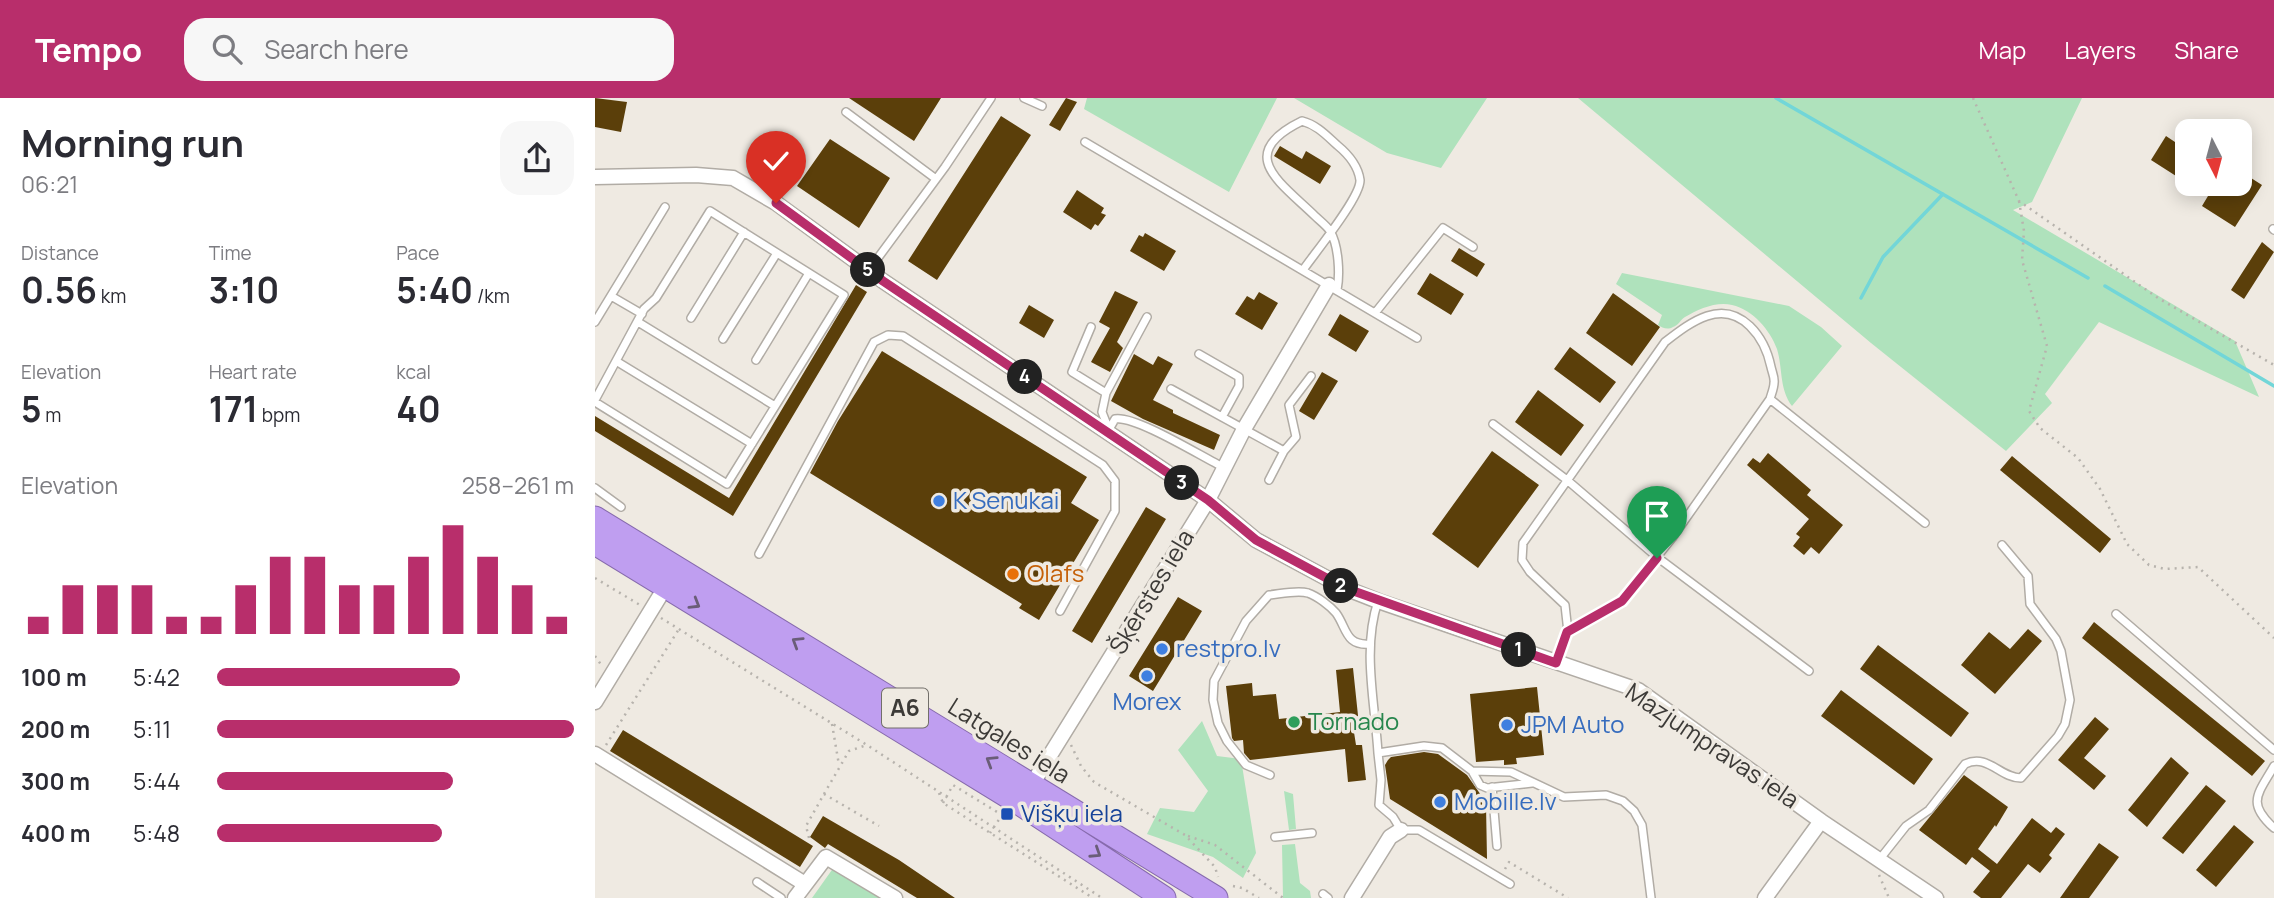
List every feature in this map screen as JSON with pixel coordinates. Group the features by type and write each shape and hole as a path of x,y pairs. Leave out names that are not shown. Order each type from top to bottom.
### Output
{"highway":[{"name":"Latgales iela","path":"595,518 1031,786 1154,882"},
{"name":"Latgales iela","path":"595,542 1154,882 1223,887"}],"street":[{"name":"Mazjumpravas iela","path":"595,177 696,175 733,178 776,203 869,270 1208,500 1256,540 1345,588 1378,601 1638,690 1821,821 1937,898"},
{"name":"Šķērstes iela","path":"1031,786 1208,500 1244,429 1333,288"},
{"path":"595,702 666,586"},
{"path":"597,755 805,884"},
{"path":"1765,898 1821,821"},
{"path":"1352,898 1390,837 1401,830"},
{"path":"795,898 826,857 895,898"}],"lane":[{"path":"869,270 991,98"},
{"path":"1024,98 1042,106"},
{"path":"846,113 936,179"},
{"path":"1303,270 1330,231 1357,195 1360,180 1352,157 1314,124 1302,121 1288,128 1269,145 1266,158 1271,173 1330,231 1340,271 1333,288"},
{"path":"1085,142 1417,338"},
{"path":"595,322 665,207"},
{"path":"710,211 777,253 844,295 727,484 595,401 642,314 656,298 710,211"},
{"path":"1375,313 1443,228 1473,247"},
{"path":"691,318 744,232"},
{"path":"723,339 777,253"},
{"path":"756,360 809,273"},
{"path":"611,296 642,314"},
{"path":"1556,663 1567,632 1565,605 1530,572 1522,559 1523,543 1665,342 1709,315 1728,313 1745,320 1759,336 1769,358 1775,383 1770,399 1757,421 1657,558 1622,601 1567,632"},
{"path":"1108,431 1102,412 1106,393 1147,317"},
{"path":"638,322 775,406"},
{"path":"1091,327 1073,372 1106,393"},
{"path":"759,554 874,342 888,335 903,336 1103,465 1115,481 1115,511 1060,611"},
{"path":"1199,354 1239,377 1239,386 1222,417"},
{"path":"616,361 752,444"},
{"path":"1269,480 1284,451 1296,437 1289,405 1311,376"},
{"path":"1171,389 1284,451"},
{"path":"1770,399 1925,523"},
{"path":"1108,431 1115,419 1123,418 1223,467"},
{"path":"1493,424 1567,480 1657,558 1809,671"},
{"path":"595,488 621,507"},
{"path":"1879,860 1906,826 1930,810 1965,764 1973,761 1986,762 2014,778 2021,778 2058,736 2065,724 2070,699 2061,651 2056,639 2031,604 2028,576 2002,545"},
{"path":"1270,775 1246,765 1227,741 1213,700 1214,681 1246,621 1269,596 1306,592 1334,611 1353,640 1360,645 1370,644"},
{"path":"1378,601 1372,618 1370,644 1381,780 1379,805 1393,817 1401,830 1419,830 1510,884"},
{"path":"2116,614 2274,750"},
{"path":"1378,753 1424,746 1443,748 1472,771 1480,785 1492,787 1533,783"},
{"path":"2274,766 2256,806 2262,817 2274,828"},
{"path":"1472,771 1511,772 1564,797 1606,795 1629,805 1639,818 1645,835 1651,898"},
{"path":"1492,787 1497,846"},
{"path":"1275,837 1312,833"},
{"path":"757,882 781,898"}],"path":[{"path":"1973,98 2019,201 2024,231 2022,260 2047,346 2029,411 2040,428 2078,458 2100,489 2127,544 2149,565 2165,569 2198,567 2274,638"},
{"path":"2019,201 2158,298 2274,365"},
{"path":"595,578 867,745 1103,898"},
{"path":"597,755 679,629"},
{"path":"832,724 840,767"},
{"path":"1066,733 1081,766 1094,782 1185,835 1215,845 1283,898"},
{"path":"809,838 806,826 849,751 867,745"},
{"path":"943,803 953,785 1002,815 990,833"},
{"path":"939,793 943,803 1093,898"},
{"path":"824,794 879,826"},
{"path":"1185,835 1215,867 1223,887 1242,888 1259,898"},
{"path":"1500,870 1505,869 1509,862 1568,898"}],"green space":[{"path":"1087,98 1277,98 1229,192 1084,109"},
{"path":"1294,98 1487,98 1441,168 1387,153"},
{"path":"1578,98 2082,98 2032,202 2013,210 2235,341 2259,397 2099,322 2045,394 2052,403 2006,451 1871,343"},
{"path":"1622,273 1789,306 1821,327 1842,346 1792,406 1783,385 1777,349 1770,335 1754,316 1732,305 1720,304 1696,311 1675,326 1663,328 1658,325 1662,315 1616,284"},
{"path":"1202,721 1217,756 1241,759 1256,853 1243,878 1213,857 1147,834 1160,808 1194,812 1208,791 1178,750"},
{"path":"1284,791 1293,794 1296,829 1289,830"},
{"path":"1295,844 1300,883 1310,891 1311,898 1283,898 1282,845"},
{"path":"834,867 887,898 812,898"}],"building":[{"path":"595,98 627,102 621,132 595,127"},
{"path":"849,98 941,98 914,141"},
{"path":"1066,98 1077,102 1060,131 1049,125"},
{"path":"1001,116 1031,135 937,280 908,261"},
{"path":"2166,136 2175,142 2175,175 2151,160"},
{"path":"830,139 890,178 859,228 797,186"},
{"path":"1280,146 1302,159 1306,151 1331,166 1320,184 1274,156"},
{"path":"2252,179 2262,185 2235,227 2202,206 2208,196 2252,196"},
{"path":"1077,190 1104,208 1101,213 1106,215 1098,226 1095,224 1091,230 1063,212"},
{"path":"1145,233 1176,251 1164,271 1130,251 1139,235 1143,237"},
{"path":"2262,242 2274,252 2244,299 2231,290"},
{"path":"1459,248 1485,264 1477,277 1451,261"},
{"path":"1430,273 1464,294 1451,315 1417,294"},
{"path":"856,285 867,292 733,516 595,431 595,416 729,498"},
{"path":"1115,291 1138,302 1117,342 1123,348 1110,372 1091,362 1110,328 1099,322"},
{"path":"1259,292 1278,303 1262,330 1235,314 1247,296 1254,300"},
{"path":"1613,293 1660,327 1632,366 1586,333"},
{"path":"1029,305 1054,320 1044,338 1019,323"},
{"path":"1340,314 1369,331 1356,352 1328,335"},
{"path":"1570,347 1616,382 1600,403 1554,369"},
{"path":"882,351 1087,477 1071,503 1099,520 1039,620 1019,608 1022,604 810,473 838,421"},
{"path":"1134,354 1153,365 1158,356 1173,364 1153,400 1173,410 1173,413 1220,435 1214,450 1143,419 1111,401"},
{"path":"1322,372 1338,381 1314,420 1299,411"},
{"path":"1538,390 1584,425 1561,456 1515,422"},
{"path":"1492,451 1539,485 1478,568 1432,534"},
{"path":"1768,453 1811,490 1807,495 1843,525 1819,554 1811,547 1804,555 1793,546 1800,537 1796,534 1809,519 1747,465 1753,458 1760,463"},
{"path":"2012,456 2111,539 2100,553 2000,470"},
{"path":"1146,507 1166,519 1092,643 1072,631"},
{"path":"1178,597 1202,611 1153,691 1129,676"},
{"path":"2094,622 2265,761 2252,776 2082,638"},
{"path":"2028,629 2042,641 1995,694 1961,665 1989,632 2010,649"},
{"path":"1878,645 1969,713 1951,737 1860,669"},
{"name":"Tornado","path":"1353,668 1359,725 1353,726 1356,745 1362,745 1366,780 1348,782 1345,749 1250,760 1244,753 1243,740 1234,741 1232,738 1226,686 1252,683 1253,696 1276,694 1279,719 1340,712 1336,670"},
{"name":"JPM Auto","path":"1537,687 1544,755 1516,758 1517,764 1504,765 1504,760 1476,762 1470,694"},
{"path":"1841,690 1933,759 1914,785 1821,716"},
{"path":"2095,717 2109,729 2084,758 2106,776 2094,790 2058,760"},
{"path":"623,730 813,846 800,867 610,751"},
{"name":"Mobille.lv","path":"1424,752 1438,754 1467,775 1483,798 1486,805 1487,859 1390,799 1385,765 1388,760 1391,757"},
{"path":"2171,757 2189,773 2147,827 2128,810"},
{"path":"1964,775 2008,807 1978,849 1997,864 2032,818 2051,833 2056,827 2065,834 2049,855 2052,858 2040,873 2028,864 2001,898 1981,898 1973,892 1990,871 1972,857 1966,865 1919,830"},
{"path":"2206,785 2226,801 2183,854 2162,838"},
{"path":"823,816 899,860 955,898 917,898 828,844 825,848 810,837"},
{"path":"2234,825 2254,842 2216,887 2196,870"},
{"path":"2099,843 2119,857 2089,898 2060,898"}],"waterway":[{"path":"1776,98 2088,278"},
{"path":"1861,298 1883,257 1943,194"},
{"path":"2105,286 2274,386"}],"place":[{"name":"K Senukai","path":"939,501"},
{"name":"Olafs","path":"1013,574"},
{"name":"restpro.lv","path":"1162,649"},
{"name":"Morex","path":"1147,676"},
{"name":"Tornado","path":"1294,722"},
{"name":"JPM Auto","path":"1507,725"},
{"name":"Mobille.lv","path":"1440,802"},
{"name":"Višķu iela","path":"1007,814"}],"route":[{"path":"776,203 883,281 1208,500 1256,540 1345,588 1556,663 1567,632 1622,601 1657,558"}]}
